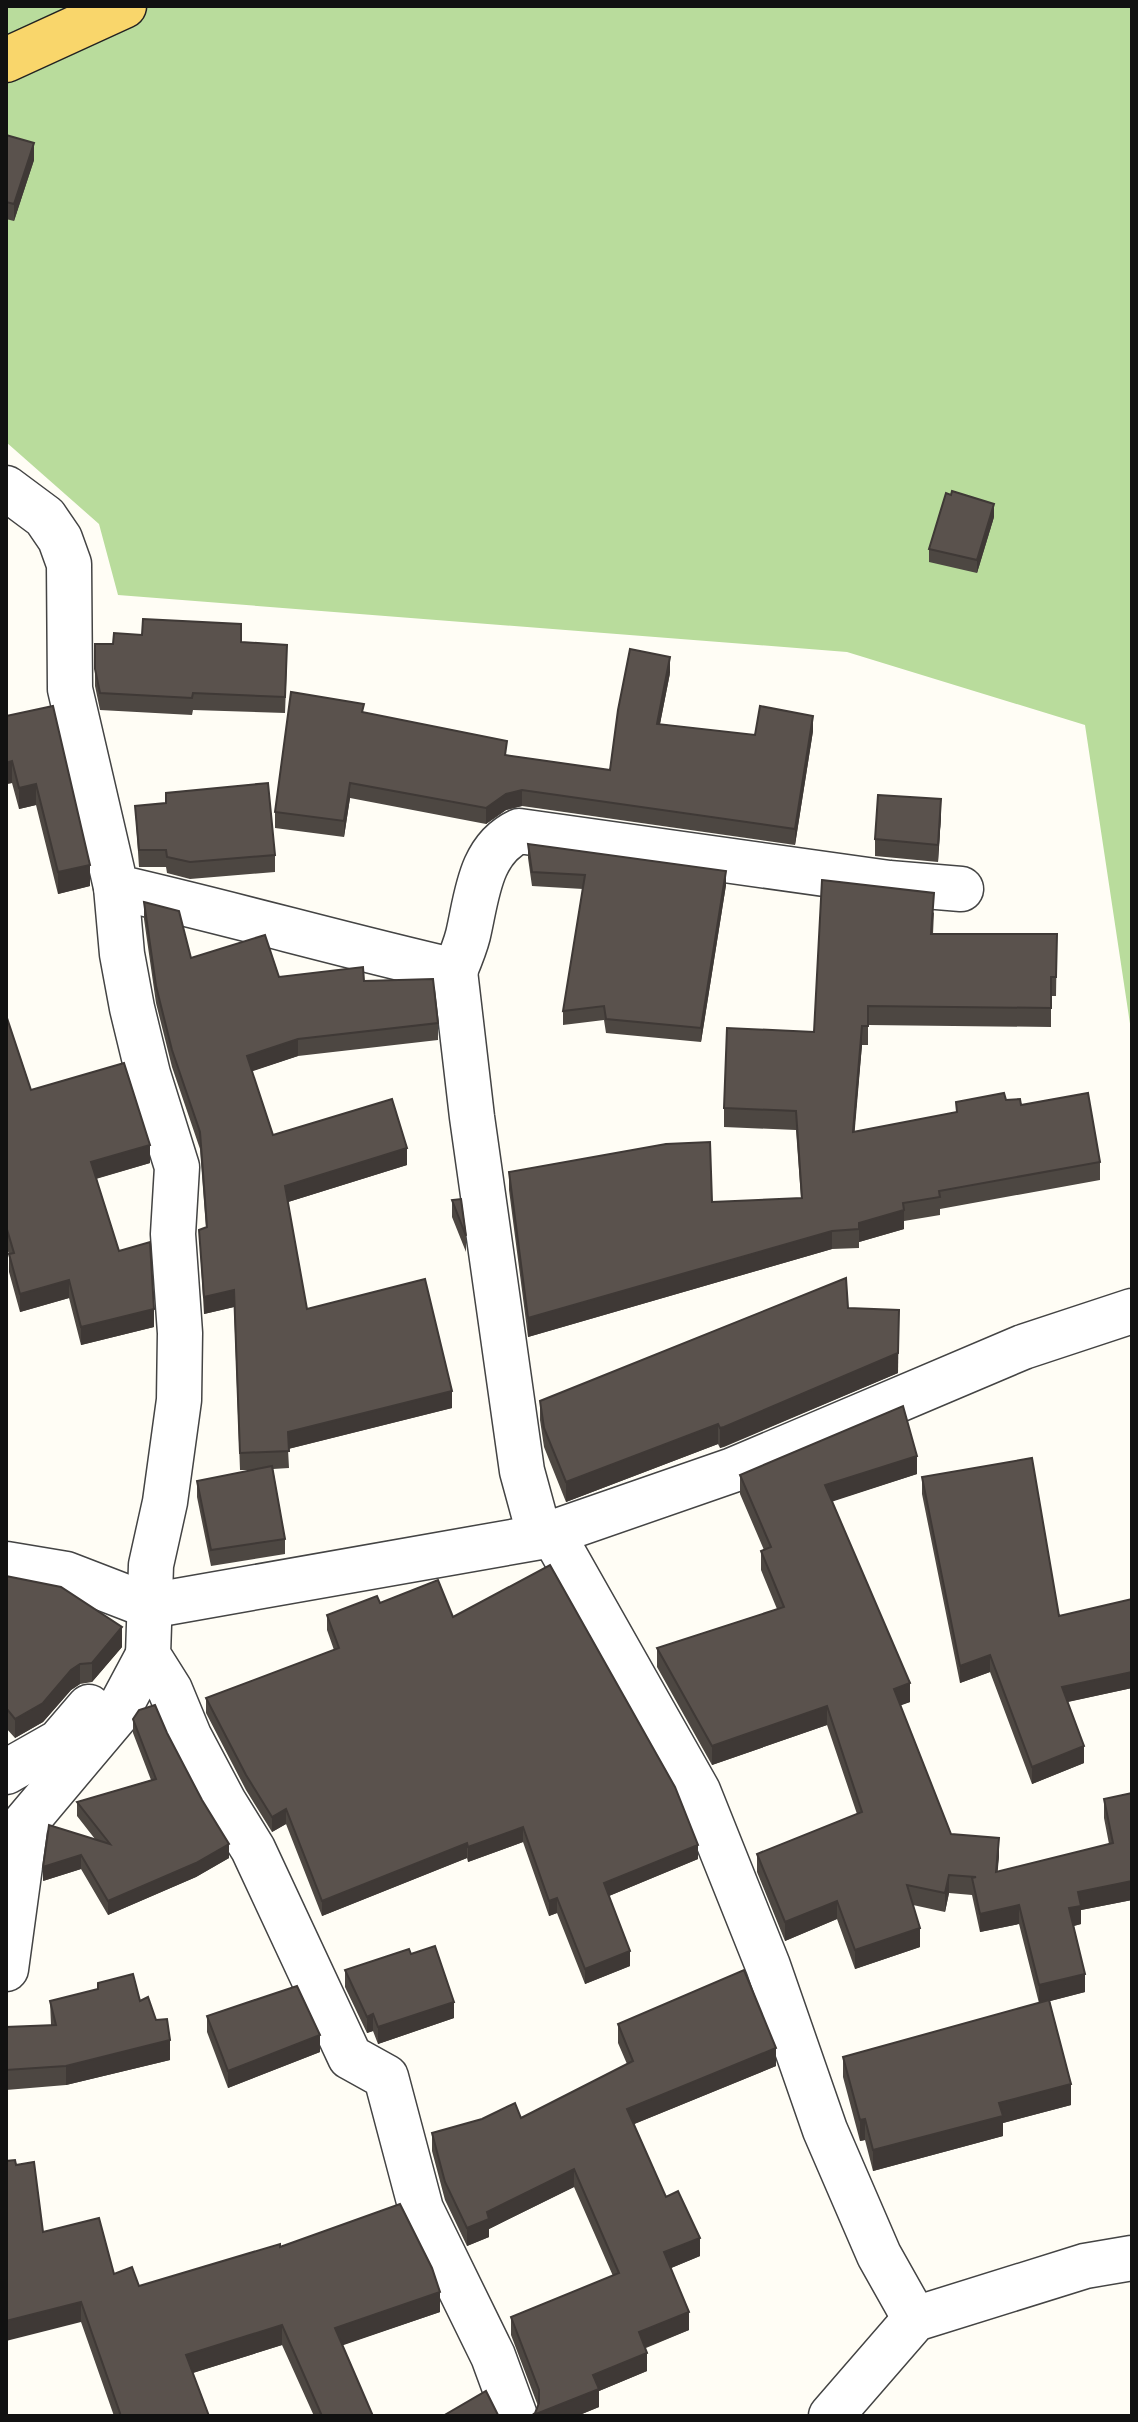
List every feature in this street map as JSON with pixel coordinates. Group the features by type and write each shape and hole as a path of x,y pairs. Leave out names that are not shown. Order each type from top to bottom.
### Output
{"main road":[{"path":"6,60 124,6"}],"street":[{"path":"6,488 45,517 60,539 69,564 70,689 116,887 122,954 132,1008 148,1074 177,1167 173,1234 180,1333 179,1400 165,1502 151,1565 148,1655 116,1715 26,1822 6,1969"},
{"path":"915,2319 879,2255 825,2130 768,1966 698,1791 546,1535 522,1471 472,1117 455,971 468,934 474,899 490,857 509,836 519,831 889,883 961,889"},
{"path":"116,887 455,971"},
{"path":"6,1564 66,1574 149,1606 546,1535 733,1470 1023,1347 1132,1311"},
{"path":"6,1772 59,1742 98,1698 148,1655"},
{"path":"148,1655 170,1690 189,1736 224,1802 253,1849 350,2057 386,2077 421,2209 493,2356 515,2416"},
{"path":"831,2416 915,2319 1085,2266 1132,2258"}],"green space":[{"path":"6,6 1132,6 1132,1037 1085,725 847,652 118,595 99,524 6,442"}],"building":[{"path":"6,135 34,143 14,204 6,202"},
{"path":"952,491 994,504 977,560 929,549 946,493 951,495"},
{"path":"143,619 241,624 241,642 287,645 285,697 193,693 192,698 100,693 95,669 95,644 113,644 114,633 142,635"},
{"path":"630,649 670,657 657,724 755,735 760,706 813,716 795,829 522,790 506,794 486,808 350,783 344,821 275,812 291,692 364,704 362,712 507,741 505,755 610,770"},
{"path":"53,706 90,865 58,872 36,784 19,788 12,761 6,763 6,716"},
{"path":"268,783 275,855 190,862 167,857 166,850 139,850 135,806 166,803 166,793"},
{"path":"878,795 941,799 938,845 875,839"},
{"path":"528,844 726,871 701,1028 606,1019 604,1006 563,1011 585,875 532,872"},
{"path":"822,880 934,893 931,934 1057,934 1056,977 1051,977 1051,1008 868,1006 868,1026 862,1026 853,1132 957,1112 956,1102 1004,1093 1006,1100 1020,1099 1021,1105 1088,1093 1100,1162 939,1191 940,1197 903,1203 904,1210 859,1223 859,1229 832,1231 528,1318 509,1172 666,1144 710,1142 712,1202 802,1198 796,1111 724,1108 727,1028 814,1032"},
{"path":"144,902 179,911 191,958 265,935 279,977 363,967 364,981 433,979 438,1023 298,1039 247,1056 273,1135 392,1099 407,1148 285,1186 307,1309 425,1279 452,1391 288,1432 289,1451 240,1453 234,1290 204,1297 199,1230 207,1227 200,1132 172,1050 156,986"},
{"path":"6,1015 31,1090 124,1063 150,1145 91,1162 119,1251 150,1242 154,1309 81,1327 69,1280 20,1294 9,1254 14,1253 6,1226"},
{"path":"461,1199 466,1236 452,1200"},
{"path":"846,1278 848,1308 899,1310 898,1353 724,1427 720,1428 718,1424 566,1482 544,1428 540,1401"},
{"path":"903,1406 917,1456 825,1485 910,1683 894,1689 951,1834 999,1838 996,1872 1113,1843 1104,1799 1132,1793 1132,1881 1078,1892 1081,1906 1069,1908 1085,1974 1039,1985 1019,1905 980,1914 972,1878 976,1877 949,1875 945,1893 907,1885 920,1928 855,1950 837,1901 785,1922 757,1854 862,1812 827,1706 712,1746 657,1648 784,1607 761,1551 771,1547 740,1475"},
{"path":"1032,1458 1059,1616 1132,1599 1132,1672 1062,1687 1084,1746 1032,1767 990,1655 960,1666 922,1477"},
{"path":"272,1466 285,1539 211,1550 197,1481"},
{"path":"550,1565 675,1787 698,1845 604,1883 630,1951 585,1969 557,1898 549,1901 523,1827 468,1847 467,1843 322,1901 286,1809 272,1817 206,1698 339,1648 327,1615 377,1596 380,1603 438,1580 453,1617"},
{"path":"6,1576 61,1587 122,1627 92,1663 80,1664 71,1670 43,1703 15,1719 6,1708"},
{"path":"155,1705 202,1800 229,1844 196,1863 108,1901 81,1855 43,1867 49,1825 110,1844 77,1802 156,1779 133,1719 139,1710"},
{"path":"435,1946 454,2002 378,2027 373,2014 367,2017 345,1970 409,1949 411,1954"},
{"path":"744,1970 776,2048 627,2109 666,2197 678,2191 700,2238 664,2252 689,2312 639,2332 647,2353 593,2375 599,2389 531,2416 539,2403 539,2390 511,2317 619,2273 574,2169 487,2212 489,2219 467,2228 445,2182 432,2133 482,2119 515,2103 521,2118 633,2061 618,2024"},
{"path":"133,1974 140,2001 148,1997 156,2020 167,2019 170,2040 66,2066 6,2070 6,2027 56,2025 50,2001 98,1989 98,1983"},
{"path":"297,1986 320,2035 228,2071 207,2016"},
{"path":"1049,2000 1071,2084 999,2103 1003,2116 873,2150 865,2119 860,2120 843,2057"},
{"path":"15,2160 16,2165 34,2162 43,2232 99,2218 114,2274 132,2267 139,2286 280,2244 280,2247 400,2204 432,2268 440,2292 335,2328 373,2416 322,2416 282,2325 186,2355 209,2416 121,2416 81,2302 6,2321 6,2161"},
{"path":"486,2391 501,2416 443,2416"}]}
